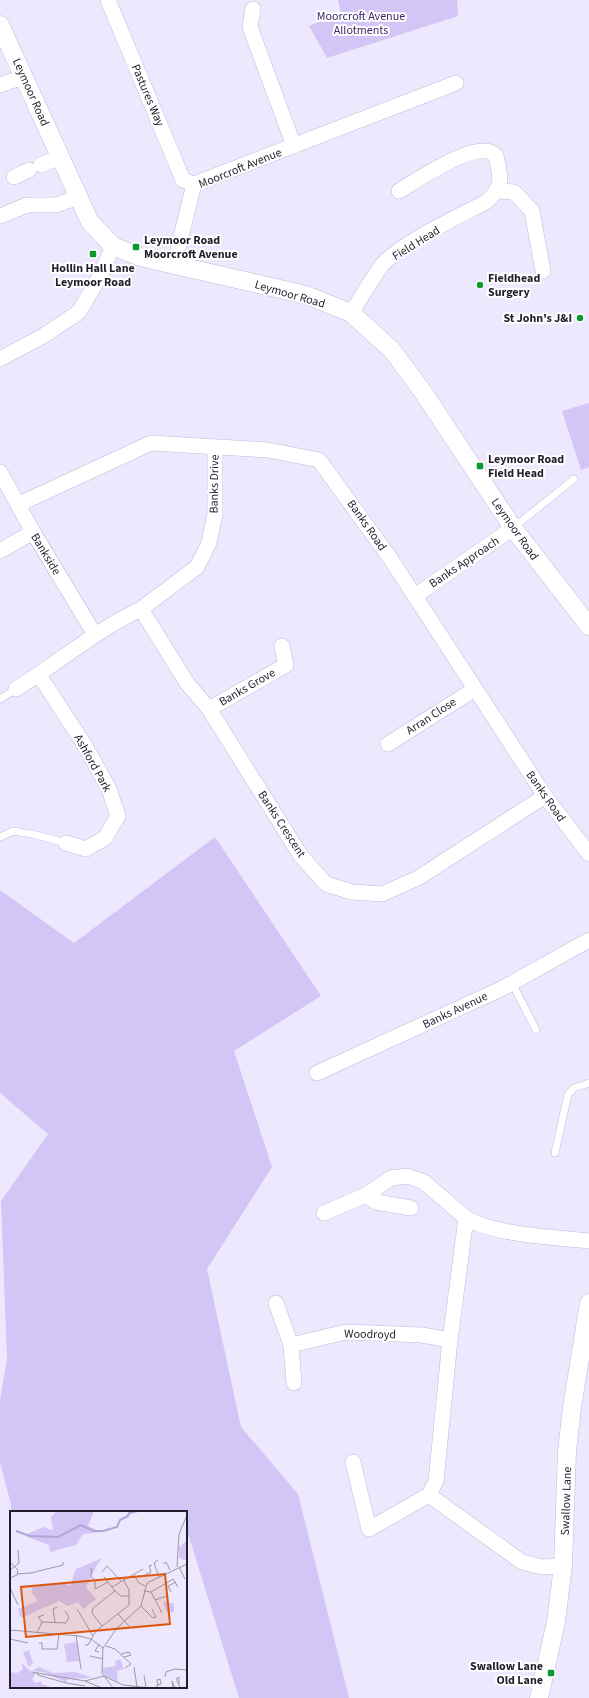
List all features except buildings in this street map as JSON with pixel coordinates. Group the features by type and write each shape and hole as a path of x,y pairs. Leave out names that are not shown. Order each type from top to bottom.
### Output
{"street":[{"name":"Pastures Way","path":"108,0 183,180 194,184"},
{"name":"Moorcroft Avenue","path":"253,9 250,27 294,146"},
{"name":"Leymoor Road","path":"0,24 90,222 113,246 174,266 306,295 351,313 392,350 425,395 513,528 581,619 589,626"},
{"path":"0,85 23,77"},
{"name":"Moorcroft Avenue","path":"174,266 194,184 456,83"},
{"path":"399,191 449,162 470,153 487,150 494,152 501,182 498,191 514,192 532,211 543,271"},
{"path":"14,177 60,156"},
{"name":"Field Head","path":"351,313 376,274 393,255 486,202 498,191"},
{"path":"0,216 27,205 56,205 79,197"},
{"path":"0,359 43,336 79,312 100,276 113,246"},
{"name":"Banks Road","path":"18,504 151,443 268,450 319,460 355,507 415,596 545,796 589,854"},
{"name":"Banks Drive","path":"141,609 197,567 209,543 215,514 215,447"},
{"name":"Bankside","path":"0,472 33,532 95,635"},
{"name":"Banks Approach","path":"415,596 513,528"},
{"path":"0,551 33,532"},
{"path":"16,689 39,675 95,635 126,616 141,609"},
{"name":"Banks Crescent","path":"141,609 187,683 209,709 301,856 326,884 352,892 382,894 418,878 545,796"},
{"name":"Banks Grove","path":"209,709 291,668 282,646"},
{"name":"Ashford Park","path":"39,675 84,744 110,789 118,816 105,838 86,849 66,843"},
{"name":"Arran Close","path":"388,744 474,688"},
{"name":"Banks Avenue","path":"317,1073 512,983 589,940"},
{"path":"324,1213 366,1195 391,1178 407,1176 424,1182 466,1218 477,1225 495,1229 589,1241"},
{"path":"366,1195 376,1202 411,1208"},
{"path":"352,1462 369,1529 429,1495 436,1481 450,1340 466,1218"},
{"path":"276,1303 291,1345 294,1383"},
{"name":"Swallow Lane","path":"539,1698 556,1622 563,1566 570,1429 589,1305"},
{"name":"Woodroyd","path":"291,1345 346,1332 422,1335 450,1340"},
{"path":"429,1495 522,1562 542,1567 563,1566"}],"lane":[{"path":"513,528 574,479"},
{"path":"0,699 16,689"},
{"path":"0,837 13,831 32,834 66,843"},
{"path":"512,983 536,1030"},
{"path":"555,1153 568,1094 574,1088 589,1083"}],"green space":[{"name":"Moorcroft Avenue Allotments","path":"338,0 457,0 458,16 327,58 309,26 341,13"},
{"path":"589,403 589,467 581,470 562,411"},
{"path":"215,837 321,996 234,1051 272,1167 207,1269 241,1427 298,1494 349,1698 239,1698 187,1530 187,1511 11,1511 11,1504 0,1463 0,1400 7,1359 1,1201 48,1134 0,1093 0,890 74,943"}],"place":[{"name":"Leymoor Road Moorcroft Avenue","path":"136,247"},
{"name":"Hollin Hall Lane Leymoor Road","path":"93,254"},
{"name":"Fieldhead Surgery","path":"480,285"},
{"name":"St John's J&I","path":"580,318"},
{"name":"Leymoor Road Field Head","path":"480,466"},
{"name":"Swallow Lane Old Lane","path":"551,1673"}]}
